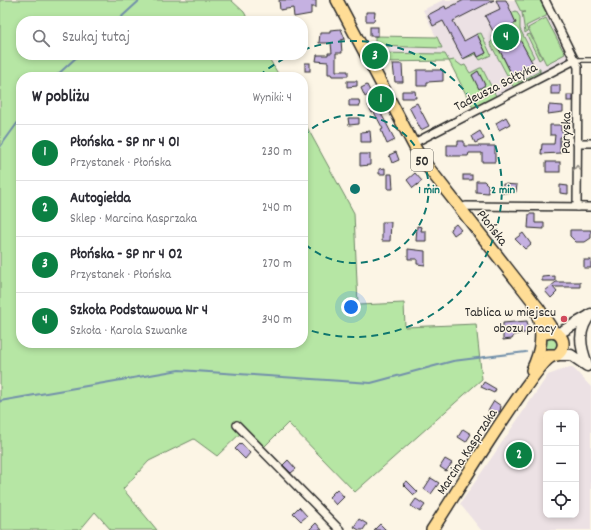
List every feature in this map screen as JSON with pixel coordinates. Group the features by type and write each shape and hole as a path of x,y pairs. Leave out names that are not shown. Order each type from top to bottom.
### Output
{"main road":[{"name":"Płońska","path":"337,0 412,144 426,166 555,332"},
{"name":"Płońska","path":"533,303 541,325 540,342"},
{"path":"589,316 561,332 546,333 540,342 544,353 571,355 590,367"},
{"path":"555,355 562,349 566,337 589,316"},
{"path":"589,316 584,324 580,340 590,367"},
{"path":"555,332 561,336 564,343 578,354 590,367"},
{"name":"Marcina Kasprzaka","path":"524,388 536,361 540,342"},
{"name":"Marcina Kasprzaka","path":"432,530 524,388 546,359 555,355"}],"street":[{"name":"Paryska","path":"545,0 578,67 577,207"},
{"name":"Tadeusza Sołtyka","path":"412,144 575,60"},
{"path":"577,142 591,143"},
{"path":"460,209 466,206 591,207"},
{"path":"237,425 340,530"}],"lane":[{"name":"Tadeusza Sołtyka","path":"575,60 591,60"}],"shaded area":[{"path":"443,0 541,0 571,58 473,108 449,61 379,62 375,52 375,36 436,37 423,10"},
{"path":"570,367 574,369 591,387 591,530 481,530 460,504 548,375"}],"green space":[{"path":"0,0 231,0 246,16 16,16 16,60 270,60 277,72 16,72 16,348 308,348 308,129 354,213 358,305 404,303 405,327 476,324 482,379 355,492 288,423 264,447 246,428 217,456 194,439 149,461 123,489 157,530 111,530 95,512 80,530 0,530"},
{"path":"515,0 540,0 548,15 526,26 528,31 525,33 522,13 525,12 521,12"},
{"path":"516,11 520,17 520,29 534,57 530,60 512,25 511,13"},
{"path":"546,18 565,54 546,64 528,28"},
{"path":"481,33 491,55 480,60 478,57 486,53 477,34"},
{"path":"530,34 542,58 539,60 527,35"},
{"path":"375,36 437,37 442,48 375,46"},
{"path":"494,39 512,75 507,75 490,43"},
{"path":"472,46 478,57 476,54 463,59"},
{"path":"375,53 445,54 449,61 379,62"},
{"path":"454,60 462,66 465,65 470,73 482,68 496,96 473,108 449,61"},
{"path":"540,71 540,73 514,87 512,85 513,80 519,82"},
{"path":"552,337 557,339 559,344 557,349 552,351 547,349 545,344 547,339"}],"building":[{"path":"279,0 316,0 316,7 311,7 311,14 294,16 293,8 280,10"},
{"path":"464,0 494,0 453,21 464,41 477,34 486,53 478,57 476,52 463,59 443,21 433,26 428,15 445,6 446,9"},
{"path":"496,0 506,0 516,23 512,25 533,64 512,75 492,35 494,33 485,16 500,9"},
{"path":"366,12 375,12 374,21 366,21"},
{"path":"370,27 378,27 378,36 370,36"},
{"path":"341,29 345,39 341,40 342,53 336,53 336,71 348,71 348,76 332,76 331,74 328,74 328,62 316,61 317,55 328,55 328,53 332,53 331,43 319,43 320,33 330,33 330,30"},
{"path":"305,63 310,63 310,71 305,71"},
{"path":"393,64 402,64 403,82 395,82"},
{"path":"417,70 443,70 443,81 427,82 427,86 417,86"},
{"path":"478,71 485,85 479,89 472,75"},
{"path":"347,81 357,81 357,86 347,87"},
{"path":"367,85 371,93 365,97 361,88"},
{"path":"551,85 560,85 560,94 551,94"},
{"path":"402,91 415,91 416,98 402,98"},
{"path":"567,95 573,95 573,101 567,101"},
{"path":"349,100 359,100 360,106 349,106"},
{"path":"375,102 395,140 387,144 381,130 383,129 374,112 372,113 368,105"},
{"path":"417,103 429,126 421,130 409,107"},
{"path":"549,105 563,106 563,112 548,114"},
{"path":"506,117 510,124 499,130 496,123"},
{"path":"348,118 359,118 359,124 349,125"},
{"path":"550,125 561,125 561,131 564,131 563,137 560,137 560,153 541,154 542,144 554,144 555,135 550,135"},
{"path":"370,131 371,142 361,142 361,132"},
{"path":"480,131 484,139 475,143 472,136"},
{"path":"458,141 464,141 464,146 495,146 495,162 482,162 482,153 469,153 468,156 447,156 447,145 458,145"},
{"path":"396,152 399,160 392,163 389,155"},
{"path":"360,154 370,154 370,165 360,166"},
{"path":"546,162 560,162 560,172 546,172"},
{"path":"385,168 385,174 379,174 379,169"},
{"path":"415,173 422,181 413,188 407,180"},
{"path":"388,174 392,174 393,189 388,189"},
{"path":"463,175 472,175 472,180 463,180"},
{"path":"476,181 484,181 488,185 488,193 476,192"},
{"path":"503,184 517,185 516,192 502,193"},
{"path":"560,185 568,186 568,194 560,193"},
{"path":"529,214 535,214 535,223 544,223 544,229 528,228"},
{"path":"382,222 391,222 390,241 382,241"},
{"path":"456,224 461,230 454,235 450,229"},
{"path":"417,226 422,227 421,231 426,231 426,241 416,241"},
{"path":"570,230 591,230 591,238 585,242 576,242 570,236"},
{"path":"523,233 531,244 525,249 515,239"},
{"path":"408,249 425,251 425,265 417,264 417,259 408,259"},
{"path":"584,260 591,260 591,268 584,268"},
{"path":"555,276 555,281 542,281 542,277"},
{"path":"556,282 580,282 580,287 553,287 557,292 551,298 545,291"},
{"path":"527,321 529,332 514,335 512,339 503,340 503,323"},
{"path":"484,382 496,389 494,393 481,387"},
{"path":"494,401 501,406 500,411 495,415 488,411"},
{"path":"463,429 471,434 466,442 458,437"},
{"path":"241,443 250,453 245,459 235,449"},
{"path":"445,459 452,463 446,471 440,467"},
{"path":"288,460 296,469 291,473 283,465"},
{"path":"431,478 439,483 431,494 424,489"},
{"path":"407,481 418,492 414,495 403,484"},
{"path":"337,489 344,497 336,505 329,497"},
{"path":"416,499 425,505 420,512 411,506"},
{"path":"299,507 307,516 301,521 293,513"},
{"path":"359,519 367,524 363,530 359,530 354,527"},
{"path":"316,523 322,530 309,530"},
{"path":"380,524 386,530 374,530"}],"waterway":[{"path":"122,16 140,0"},
{"path":"60,72 74,60"},
{"path":"0,147 16,125"},
{"path":"0,401 179,370 371,383 453,361 526,352"}],"place":[{"name":"Szkoła Podstawowa Nr 4","path":"506,37"},
{"name":"Płońska - SP nr 4 02","path":"375,56"},
{"name":"Płońska - SP nr 4 01","path":"381,99"},
{"name":"Tablica w miejscu obozu pracy","path":"564,319"},
{"name":"Autogiełda","path":"519,455"}]}
